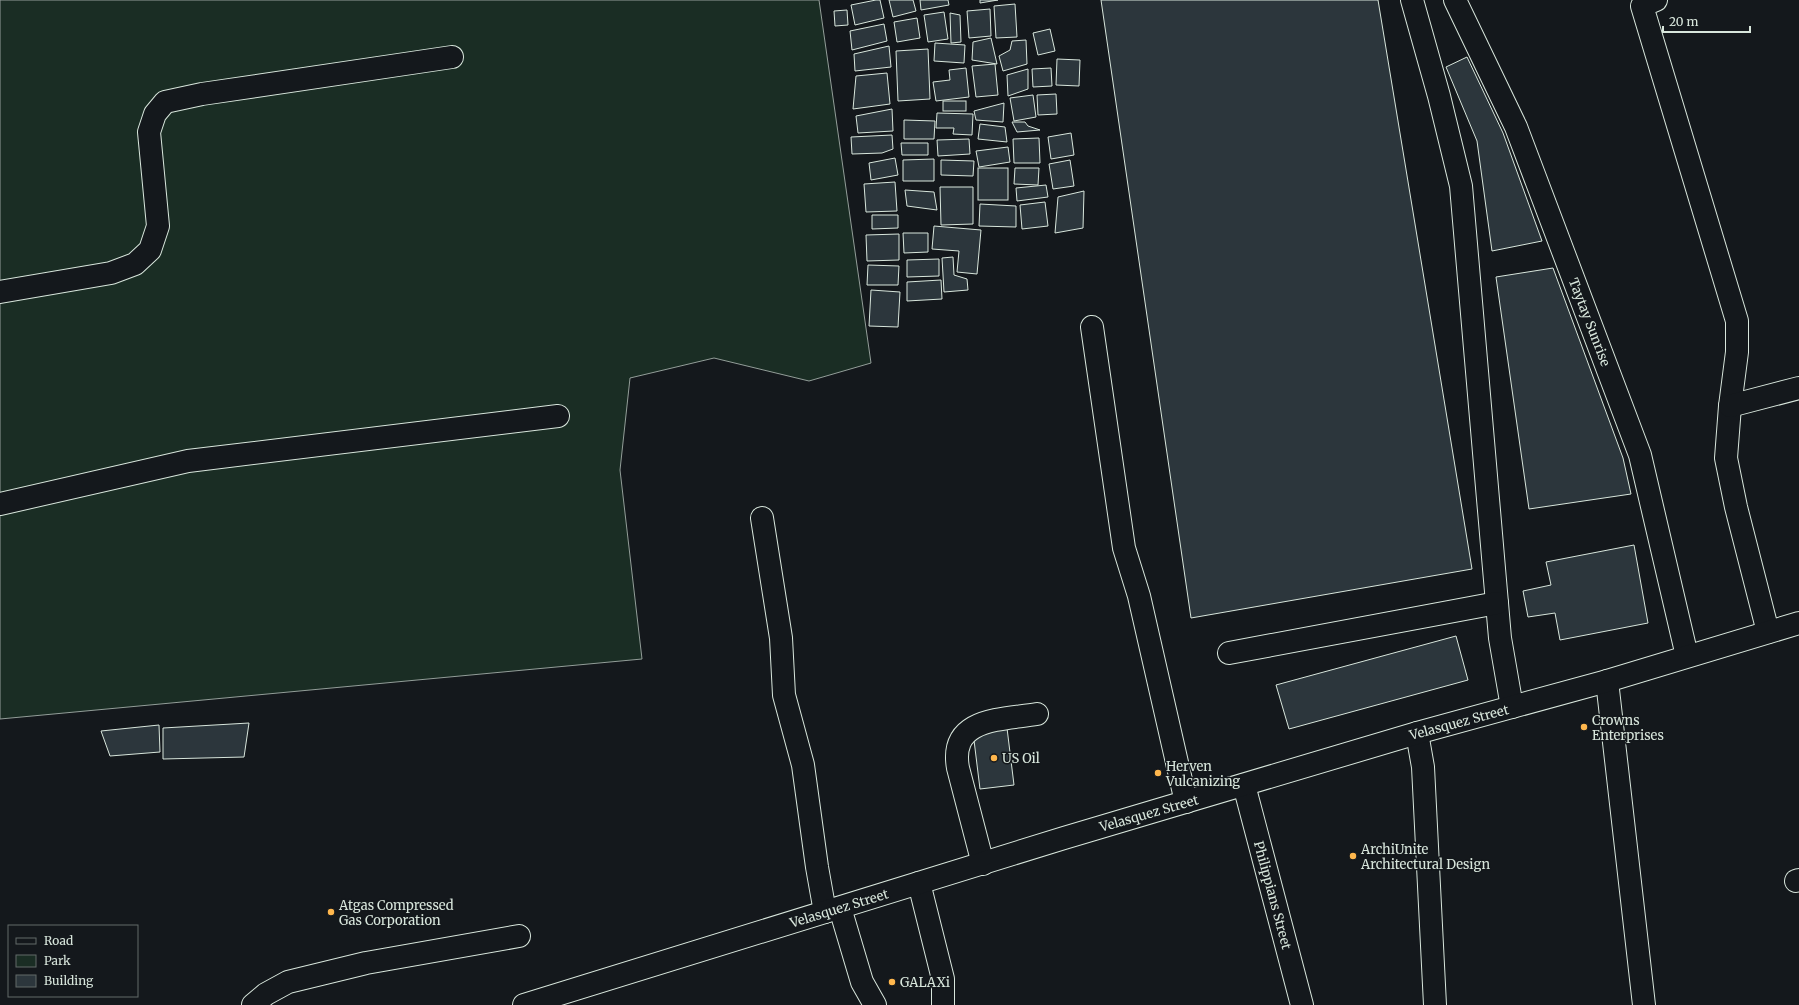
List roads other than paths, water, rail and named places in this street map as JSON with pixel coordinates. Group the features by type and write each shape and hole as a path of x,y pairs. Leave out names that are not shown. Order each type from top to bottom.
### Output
{"main road":[{"path":"1412,0 1439,96 1460,186 1500,638 1512,707"},
{"name":"Taytay Sunrise","path":"1455,0 1516,126 1640,455 1686,656"},
{"path":"1647,2 1737,321 1737,352 1730,406 1726,458 1736,507 1768,632"},
{"path":"0,292 111,273 135,264 150,250 158,226 149,132 155,114 166,102 218,91 452,57"},
{"path":"1092,327 1124,548 1140,596 1186,802"},
{"path":"1730,406 1799,388"},
{"path":"0,504 188,461 558,416"},
{"path":"762,518 781,638 784,695 803,764 817,867 862,982 875,1005"},
{"path":"1229,653 1497,602"},
{"name":"Velasquez Street","path":"524,1005 1186,802 1417,733 1607,681 1799,623"},
{"path":"1607,681 1644,1005"},
{"path":"983,864 955,754 960,738 978,724 1037,714"},
{"path":"1417,733 1423,767 1435,1005"},
{"name":"Philippians Street","path":"1244,785 1302,1005"},
{"path":"919,883 943,979 943,1005"},
{"path":"253,1005 266,994 288,982 366,963 519,936"}],"place":[{"name":"Crowns Enterprises","path":"1584,727"},
{"name":"US Oil","path":"994,758"},
{"name":"Herven Vulcanizing","path":"1158,773"},
{"name":"ArchiUnite Architectural Design","path":"1353,856"},
{"name":"Atgas Compressed Gas Corporation","path":"331,912"},
{"name":"GALAXi","path":"892,982"}]}
